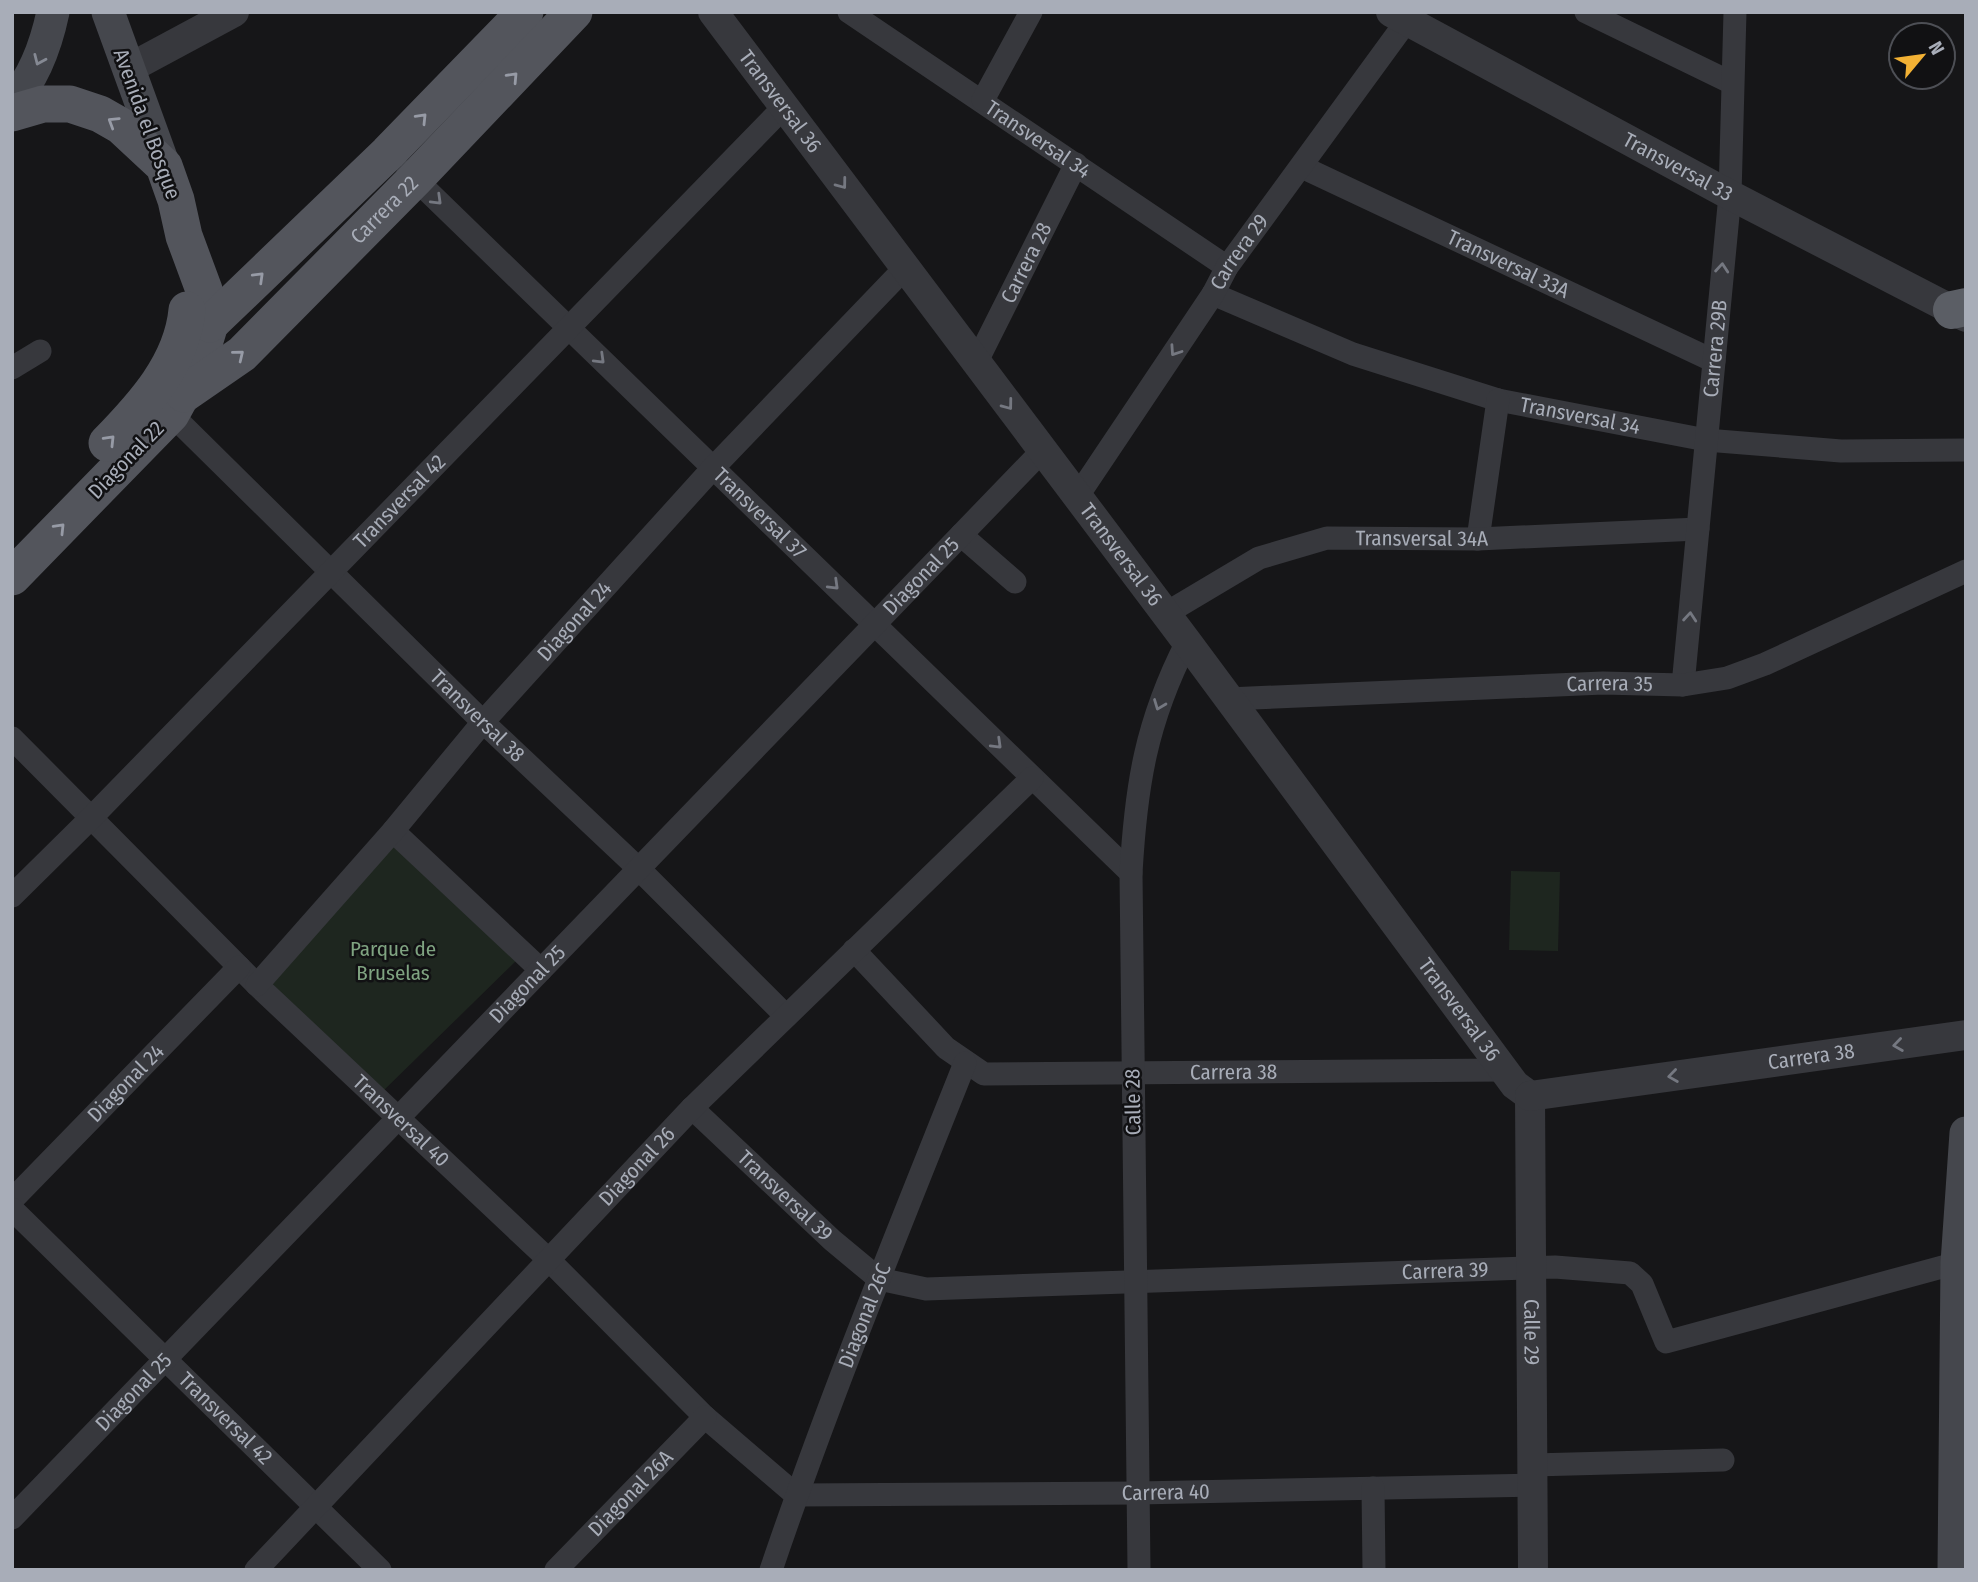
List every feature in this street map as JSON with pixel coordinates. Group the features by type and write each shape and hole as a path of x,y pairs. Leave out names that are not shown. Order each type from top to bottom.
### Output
{"main road":[{"path":"12,102 35,68 47,40 52,12"},
{"name":"Avenida el Bosque","path":"108,12 164,166 184,236 204,290 210,324"},
{"name":"Carrera 22","path":"210,324 388,153 525,12"},
{"name":"Carrera 22","path":"164,406 242,354 415,179 574,12"},
{"path":"12,113 43,104 70,104 100,114 121,126 164,166"},
{"name":"Avenida el Bosque","path":"164,406 160,381 186,328 188,302 184,236"},
{"name":"Diagonal 22","path":"17,556 164,406 197,367 210,324"},
{"path":"1954,1570 1966,1133"}],"street":[{"path":"182,12 228,16"},
{"name":"Transversal 36","path":"713,12 1187,642 1504,1070 1516,1085 1530,1096"},
{"name":"Transversal 34","path":"849,12 1227,267"},
{"path":"983,100 1031,12"},
{"path":"1586,12 1732,83"},
{"name":"Carrera 29B","path":"1683,685 1730,195 1735,12"},
{"path":"128,69 228,16"},
{"name":"Carrera 29","path":"1077,498 1213,294 1227,267 1302,166 1402,16"},
{"name":"Transversal 33","path":"1402,16 1730,195 1961,311"},
{"name":"Transversal 42","path":"12,896 784,107"},
{"name":"Transversal 37","path":"388,153 1131,873"},
{"name":"Carrera 28","path":"976,363 1076,164"},
{"name":"Transversal 33A","path":"1302,166 1714,360"},
{"name":"Diagonal 24","path":"257,985 393,831 483,722 713,468 905,268"},
{"name":"Transversal 34","path":"1213,294 1353,354 1498,400 1706,440 1841,451 1966,450"},
{"path":"12,368 40,351"},
{"path":"1478,539 1498,400"},
{"name":"Transversal 38","path":"164,406 483,722 639,869 786,1016"},
{"name":"Diagonal 25","path":"12,1518 1042,451"},
{"name":"Transversal 34A","path":"1165,614 1259,558 1327,538 1478,539 1698,529"},
{"path":"961,535 1015,582"},
{"name":"Carrera 35","path":"1228,699 1603,682 1683,685 1727,678 1765,664 1966,572"},
{"name":"Calle 28","path":"1139,1570 1131,873 1134,817 1142,762 1157,709 1187,642"},
{"name":"Transversal 40","path":"12,738 257,985 549,1260 705,1417 796,1495"},
{"name":"Diagonal 26","path":"256,1570 692,1108 1032,778"},
{"path":"393,831 541,970"},
{"path":"854,950 946,1048 965,1063"},
{"name":"Diagonal 24","path":"12,1200 239,967"},
{"name":"Carrera 38","path":"1530,1096 1966,1035"},
{"name":"Carrera 38","path":"965,1063 984,1074 1504,1070"},
{"name":"Diagonal 26C","path":"771,1570 796,1495 965,1063"},
{"name":"Calle 29","path":"1530,1096 1533,1570"},
{"name":"Transversal 39","path":"692,1108 832,1240 879,1279"},
{"name":"Transversal 42","path":"12,1209 380,1570"},
{"name":"Carrera 39","path":"879,1279 926,1289 1531,1268 1630,1273 1642,1284 1666,1342 1961,1253"},
{"name":"Diagonal 26A","path":"556,1570 705,1417"},
{"name":"Carrera 40","path":"796,1495 1138,1493 1373,1488 1723,1460"},
{"path":"1373,1488 1374,1570"}],"green space":[{"name":"Parque de Bruselas","path":"386,838 518,959 380,1094 266,979"},
{"path":"1511,871 1560,872 1558,951 1509,950"}]}
